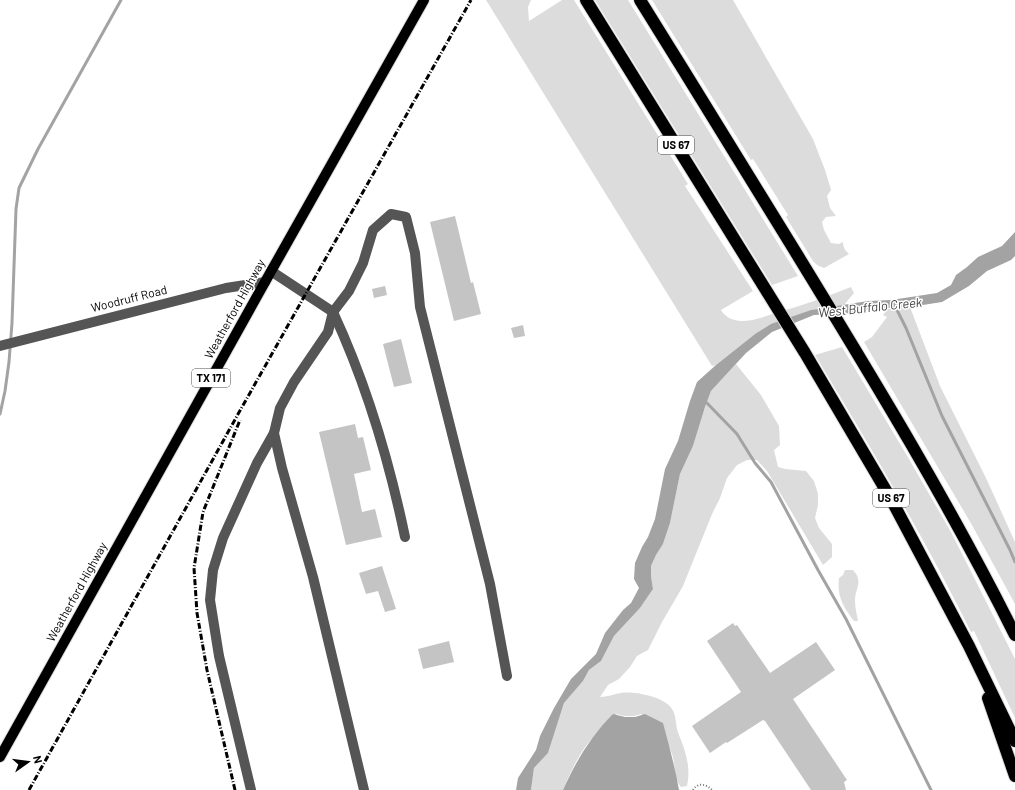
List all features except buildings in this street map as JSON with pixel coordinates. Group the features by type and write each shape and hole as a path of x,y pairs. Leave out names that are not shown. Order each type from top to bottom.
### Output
{"highway":[{"name":"US 67","path":"586,0 805,353 891,499 969,646 1015,741"},
{"path":"640,0 855,349 935,484 992,588 1015,635"},
{"path":"969,646 1015,776"}],"main road":[{"name":"Weatherford Highway","path":"0,757 424,0"}],"street":[{"path":"251,790 219,656 210,600 213,570 223,538 257,463 274,433 280,408 294,382 328,332 333,312 349,292 363,263 373,230 391,214 406,217 415,253 420,307 490,584 507,676"},
{"path":"271,271 333,312 348,343 371,409 395,489 405,538"},
{"name":"Woodruff Road","path":"0,346 226,288 265,282"},
{"path":"274,433 314,577 364,790"}],"path":[{"path":"693,790 702,784 708,786 712,790"}],"shaded area":[{"path":"486,0 531,0 528,7 529,21 562,0 574,0 688,184 685,186 753,291 721,310 727,317 739,321 750,320 823,298 851,287 854,293 844,305 811,310 755,334 716,365 712,366"},
{"path":"595,0 628,0 798,276 772,285"},
{"path":"652,0 733,0 813,139 831,190 827,196 830,208 836,216 826,217 822,222 824,230 831,243 839,244 843,242 844,249 849,254 824,268 817,265 813,261 786,217 788,215 753,159 751,160"},
{"path":"910,307 940,386 986,478 1015,542 1015,604 972,525 864,342 872,337 887,317 883,315 888,309"},
{"path":"842,347 951,532 1015,659 1015,718 974,631 971,632 915,527 815,355"},
{"path":"736,364 761,395 779,426 780,445 774,450 778,467 806,471 814,481 818,494 818,505 815,518 819,528 832,544 832,557 823,565 767,471 757,460 747,460 737,465 727,478 683,586 648,650 637,656 630,667 619,679 608,685 600,697 621,693 641,694 663,701 672,709 687,760 687,786 681,787 678,783 670,748 655,727 641,714 635,716 623,716 617,714 584,748 563,790 531,790 534,768 548,753 564,703 583,681 589,670 601,661 614,636 640,608 653,589 651,566 663,544 670,523 680,474 693,446 711,391"},
{"path":"845,570 853,570 858,578 855,601 858,621 854,621 850,616 840,596 839,578 843,575"}],"water":[{"name":"West Buffalo Creek","path":"1015,232 1015,256 1011,260 987,271 969,286 942,302 910,307 869,309 853,313 814,315 772,332 746,353 711,391 693,446 680,474 670,523 663,544 651,566 653,589 640,608 614,636 601,661 589,670 583,681 564,703 548,753 534,768 531,790 516,790 518,778 536,750 540,736 571,679 596,654 605,633 623,610 631,603 639,588 634,579 635,563 655,519 665,469 678,441 697,382 755,334 771,324 811,310 868,301 891,300 937,293 951,285 956,275 978,257 1002,246"},
{"path":"613,714 625,717 635,717 645,714 663,723 679,790 563,790 585,749 605,722"}],"waterway":[{"path":"0,414 9,362 12,323 16,209 19,188 38,149 121,0"},
{"name":"West Buffalo Creek","path":"895,306 906,328 942,416 1015,562"},
{"path":"705,401 737,434 755,463 771,482 846,619 931,790"}],"railway":[{"path":"29,790 471,0"},
{"path":"235,790 207,670 197,613 194,568 203,512 240,420"}]}
